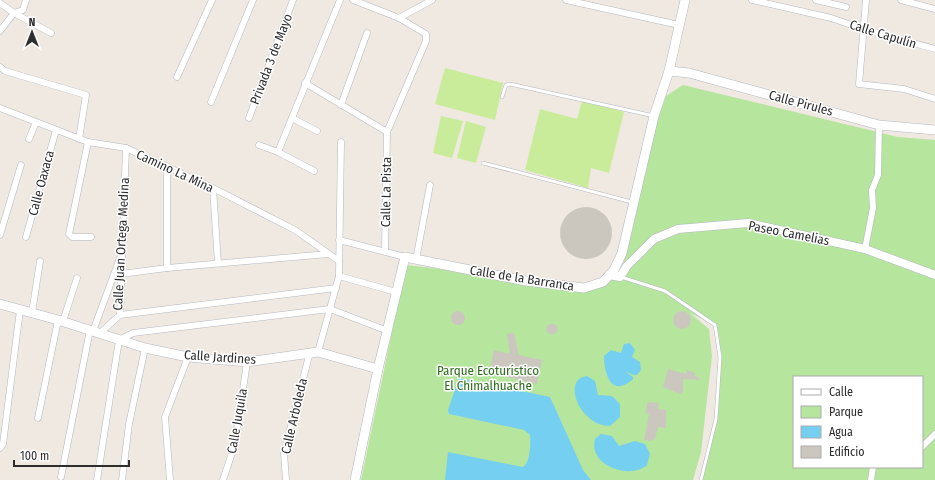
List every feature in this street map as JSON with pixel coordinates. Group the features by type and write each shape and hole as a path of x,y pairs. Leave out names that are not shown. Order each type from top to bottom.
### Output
{"main road":[{"name":"Calle de la Barranca","path":"405,257 526,281 584,288 603,282 614,270 622,253 654,116 669,71 685,0"},
{"name":"Calle Pirules","path":"669,71 689,73 879,125 935,130"},
{"path":"355,480 378,369 405,257"},
{"name":"Calle Jardines","path":"0,304 61,320 145,348 188,357 247,362 314,352 378,369"}],"street":[{"path":"0,31 14,13 23,10 26,0"},
{"path":"177,77 212,0"},
{"path":"211,102 254,0"},
{"name":"Privada 3 de Mayo","path":"248,118 293,0"},
{"path":"278,152 340,0"},
{"path":"305,83 387,132 427,37 424,31 399,18 353,0"},
{"path":"399,18 432,0"},
{"path":"566,0 679,25"},
{"name":"Calle Capulín","path":"752,0 831,18 863,29 935,49"},
{"path":"816,0 846,7"},
{"path":"866,0 860,84 904,89 935,99"},
{"path":"901,0 935,9"},
{"path":"0,3 14,13 51,32"},
{"path":"341,105 367,33"},
{"path":"0,67 5,70 86,95 79,138"},
{"name":"Camino La Mina","path":"0,108 88,142 126,148 167,166 295,230 339,261"},
{"path":"292,118 317,131"},
{"path":"29,139 36,122"},
{"path":"865,249 873,208 872,190 878,175 879,125"},
{"name":"Calle Oaxaca","path":"26,237 56,130"},
{"name":"Calle La Pista","path":"385,251 387,132"},
{"path":"88,142 70,236 91,237"},
{"name":"Calle Arboleda","path":"286,480 284,454 314,352 330,309 339,276 341,142"},
{"path":"259,145 278,152 314,171"},
{"name":"Calle Juan Ortega Medina","path":"95,331 120,315 126,148"},
{"path":"0,235 21,165"},
{"path":"167,166 167,268"},
{"path":"416,260 430,185"},
{"path":"213,188 218,263"},
{"name":"Paseo Camelias","path":"620,277 627,266 654,239 678,229 748,223 865,249 935,275"},
{"path":"339,240 405,257"},
{"path":"121,274 218,263 328,254"},
{"path":"62,477 95,331 122,255"},
{"path":"32,313 40,261"},
{"path":"609,275 620,277"},
{"path":"339,276 396,292"},
{"path":"38,418 61,320 77,278"},
{"path":"120,315 336,288"},
{"path":"97,480 119,340 133,333 330,309 388,331"},
{"path":"0,448 3,444 20,310"},
{"path":"122,480 129,424 145,348"},
{"path":"170,480 165,417 188,357"},
{"name":"Calle Juquila","path":"223,480 235,444 247,362"},
{"path":"923,446 935,434"},
{"path":"871,480 873,468"}],"lane":[{"path":"502,97 506,85 510,84 654,116"},
{"path":"483,163 634,203"},
{"path":"620,277 665,291 715,325 720,357 716,419 701,480"}],"green space":[{"path":"445,68 503,83 495,120 435,104"},
{"name":"Parque Ecoturístico El Chimalhuache","path":"683,85 898,137 935,140 935,480 701,480 716,419 720,357 715,325 690,313 709,329 712,356 701,452 693,480 361,480 406,265 593,286 610,277 620,278 657,122 666,96"},
{"path":"582,101 624,112 609,173 591,168 588,188 525,170 540,109 577,119"},
{"path":"441,116 463,121 452,158 433,153"},
{"path":"466,121 486,127 476,163 457,158"}],"water":[{"path":"630,343 635,350 632,357 640,362 641,370 637,375 633,375 625,371 633,377 633,379 619,386 614,385 607,376 604,356 611,350 621,353 624,344"},
{"path":"587,376 595,381 598,395 612,396 620,404 620,417 610,426 599,424 590,419 578,402 575,393 575,385 579,379"},
{"path":"459,378 550,397 583,470 591,480 445,480 448,452 523,467 530,452 530,435 524,430 449,414 448,410"},
{"path":"601,434 612,436 619,446 635,441 645,444 650,454 647,465 640,469 631,471 612,468 604,463 598,457 595,448 595,439"}],"building":[{"path":"581,207 591,207 605,214 612,228 612,238 605,252 591,259 581,259 571,255 564,248 560,238 560,228 564,218 571,211"},
{"path":"455,311 461,311 465,315 465,321 461,325 455,325 451,321 451,315"},
{"path":"682,311 688,314 691,320 688,326 682,329 676,326 673,320 676,314"},
{"path":"550,324 554,324 556,325 556,333 550,334 547,331 547,327"},
{"path":"514,333 519,355 542,360 537,384 489,373 494,350 510,354 507,334"},
{"path":"668,369 686,374 687,370 695,373 695,376 699,377 699,380 683,379 683,391 680,394 663,387"},
{"path":"648,402 659,403 658,409 666,410 666,428 658,427 655,439 650,441 644,440 649,414 645,413"}]}
